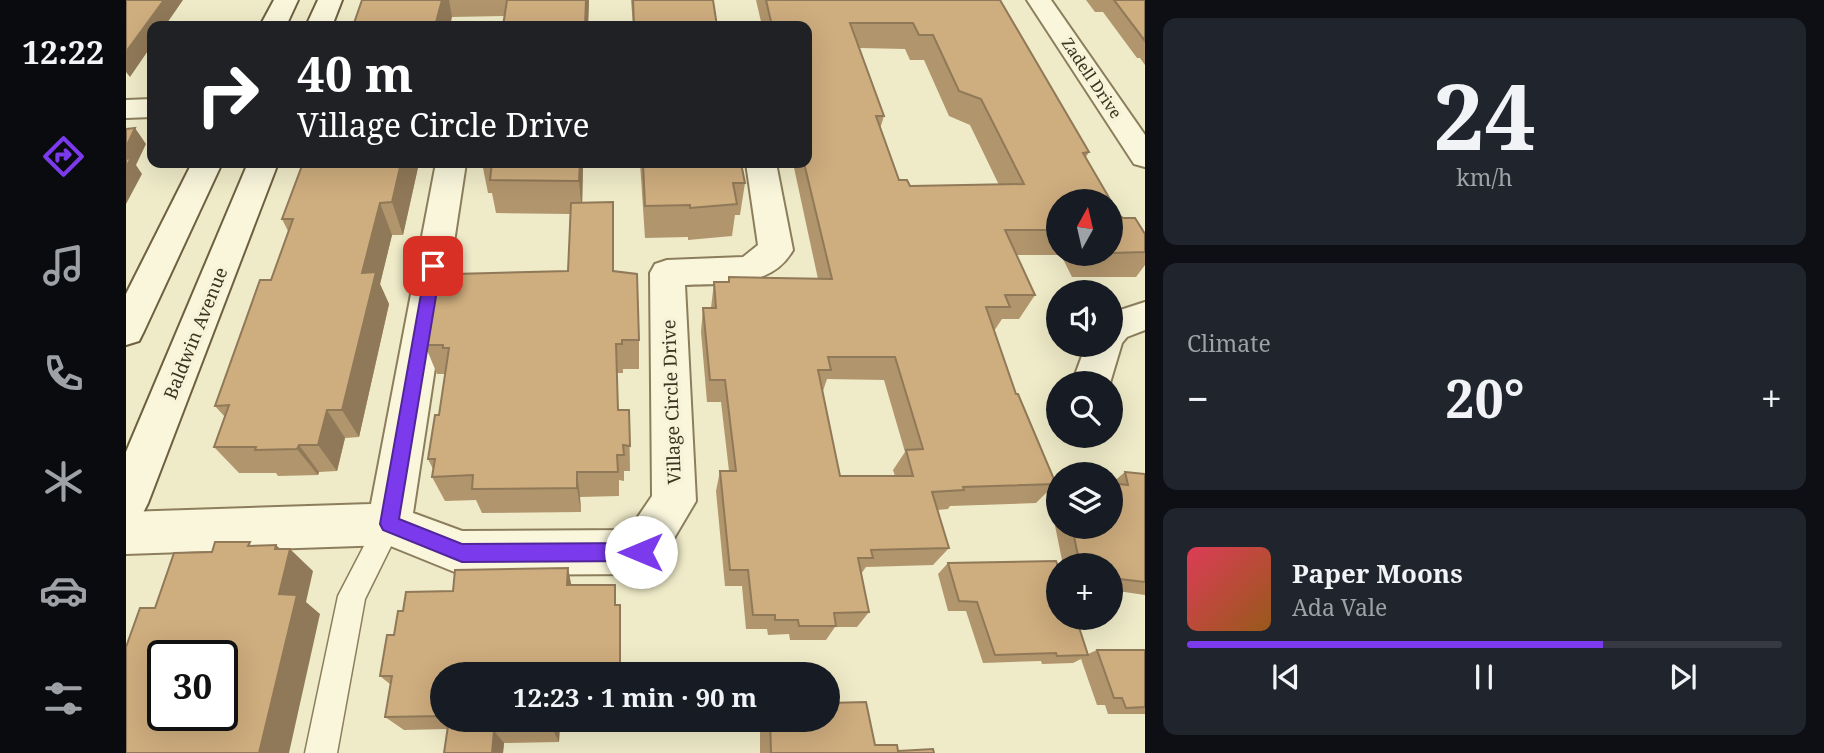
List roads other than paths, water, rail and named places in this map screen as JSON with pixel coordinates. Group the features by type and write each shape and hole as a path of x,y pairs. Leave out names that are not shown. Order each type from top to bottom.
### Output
{"street":[{"path":"276,21 286,0"},
{"path":"321,21 330,0"},
{"name":"Zadell Drive","path":"1038,0 1145,157"},
{"path":"126,109 147,108"},
{"path":"126,331 205,168"},
{"name":"Baldwin Avenue","path":"126,503 261,168"},
{"path":"389,524 450,168"},
{"name":"Village Circle Drive","path":"126,533 389,524 462,553 641,552 674,501 667,273 750,269 776,250 762,168"},
{"path":"1123,324 1145,316"}],"lane":[{"path":"321,753 352,596 389,524"}]}
